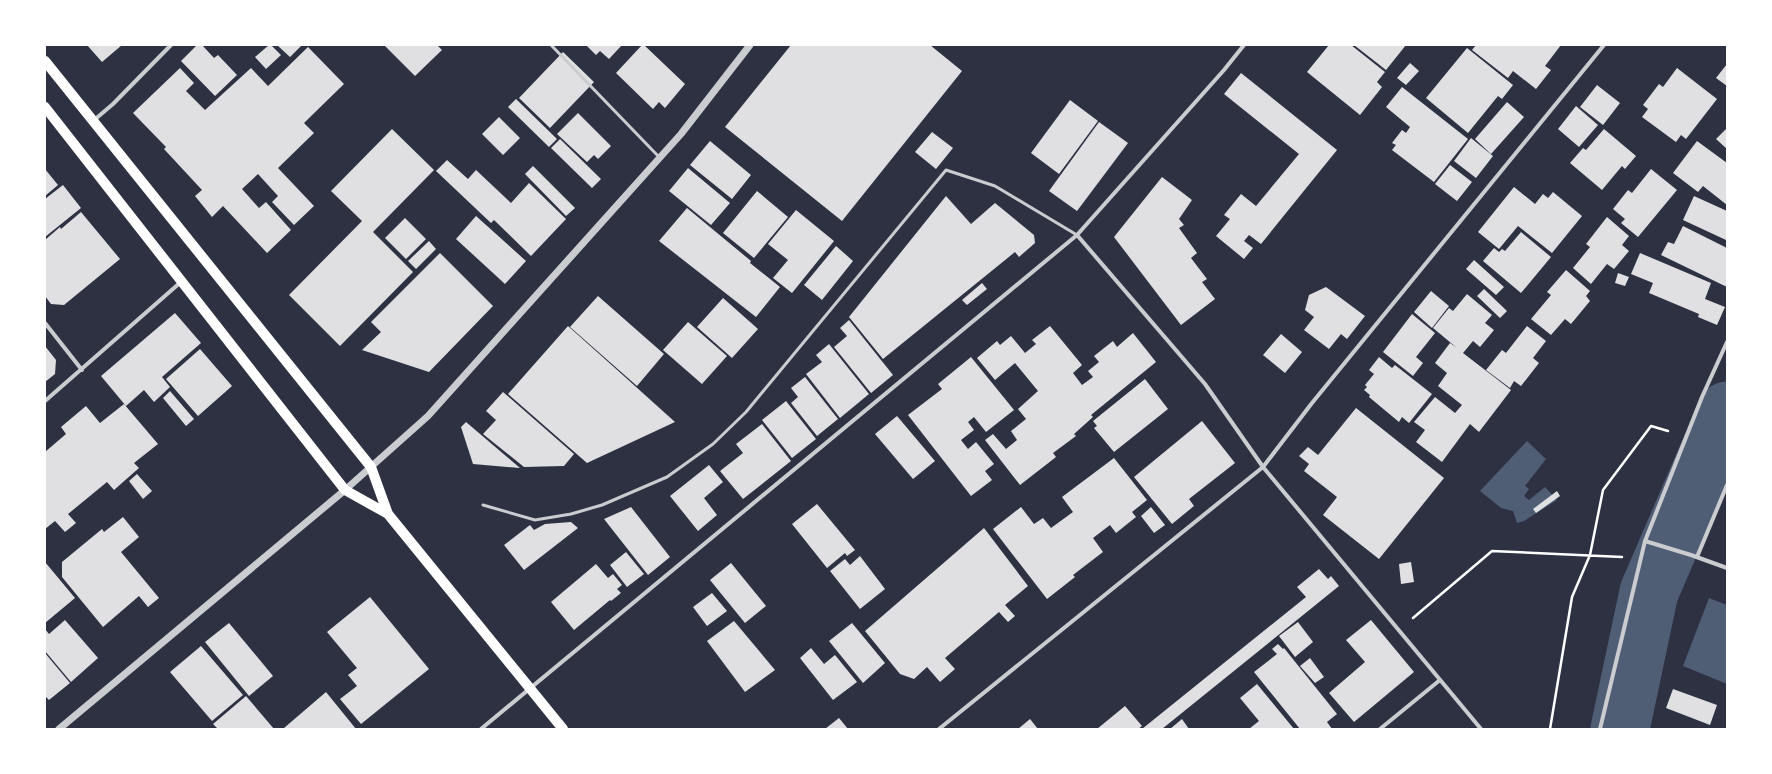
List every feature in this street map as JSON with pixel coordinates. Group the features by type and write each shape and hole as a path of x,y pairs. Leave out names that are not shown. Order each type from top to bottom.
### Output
{"main road":[{"path":"45,61 371,467 388,514 563,729"},
{"path":"45,107 345,490 388,514"}],"street":[{"path":"93,121 113,104 171,45"},
{"path":"59,729 345,490 428,416 681,134 750,45"},
{"path":"481,729 1077,235 1224,70 1244,45"},
{"path":"939,729 1263,467 1312,403 1604,45"},
{"path":"1077,235 1205,384 1263,467 1481,729"},
{"path":"45,401 182,281"},
{"path":"45,323 82,370"},
{"path":"1600,729 1645,541 1687,438 1702,396 1727,342"},
{"path":"1697,557 1727,485"},
{"path":"1645,541 1727,568"},
{"path":"1380,729 1440,680"}],"lane":[{"path":"551,45 660,158"},
{"path":"483,505 535,520 571,514 602,505 667,477 707,448 746,412 946,170 995,186 1077,235"}],"path":[{"path":"1550,729 1572,597 1590,555 1603,490 1651,426 1687,438"},
{"path":"1399,630 1492,551 1640,558"}],"water":[{"path":"1527,441 1546,459 1525,486 1529,489 1524,496 1529,500 1545,487 1557,500 1524,521 1517,523 1513,511 1501,508 1480,491"},
{"path":"1709,598 1727,605 1727,684 1683,666"}],"building":[{"path":"87,45 122,45 102,62"},
{"path":"197,45 202,45 214,58 218,55 237,75 215,96 181,61"},
{"path":"271,45 281,55 266,69 255,57"},
{"path":"277,45 302,45 290,57"},
{"path":"384,45 437,45 442,50 415,76"},
{"path":"586,45 622,45 609,59 600,51 596,55"},
{"path":"642,45 644,45 685,84 665,108 659,102 653,109 616,73"},
{"path":"791,45 930,45 962,71 842,221 725,127"},
{"path":"1329,45 1351,45 1385,72 1377,82 1382,87 1360,115 1307,72"},
{"path":"1354,45 1406,45 1386,70"},
{"path":"1476,45 1561,45 1545,66 1551,70 1536,89 1513,71 1508,78 1472,50"},
{"path":"308,47 344,84 304,123 314,133 278,168 314,206 294,225 272,202 278,196 258,174 242,189 259,208 266,202 291,230 267,253 223,206 212,217 195,196 202,190 164,149 166,147 133,113 180,68 194,83 186,91 205,110 251,68 268,86"},
{"path":"1467,48 1513,85 1502,99 1498,96 1468,133 1426,98"},
{"path":"563,52 594,82 550,128 519,98"},
{"path":"1410,63 1419,71 1406,85 1397,78"},
{"path":"1727,64 1727,86 1716,78"},
{"path":"1677,68 1717,99 1686,139 1681,135 1676,142 1642,117 1648,109 1643,105 1659,84 1663,87"},
{"path":"1241,73 1337,150 1261,244 1249,235 1244,241 1253,248 1244,259 1216,236 1230,219 1224,215 1241,194 1256,206 1299,154 1224,94"},
{"path":"1597,85 1620,103 1603,125 1580,107"},
{"path":"1402,87 1468,139 1434,182 1392,150 1396,145 1392,143 1402,130 1406,133 1410,127 1386,107"},
{"path":"516,99 557,139 549,147 508,107"},
{"path":"1070,100 1098,121 1059,174 1031,153"},
{"path":"1507,102 1524,117 1491,154 1475,139"},
{"path":"1576,106 1598,125 1579,147 1558,129"},
{"path":"578,113 611,146 598,159 594,155 587,162 557,134"},
{"path":"499,117 520,138 503,155 482,134"},
{"path":"1099,122 1128,143 1077,211 1049,191"},
{"path":"1727,128 1727,149 1716,139"},
{"path":"392,129 434,170 373,232 413,272 340,346 289,295 362,221 331,191"},
{"path":"1604,129 1636,156 1625,169 1622,166 1602,190 1570,163 1583,148 1586,150"},
{"path":"932,132 953,148 936,169 915,152"},
{"path":"1471,138 1493,156 1476,178 1454,161"},
{"path":"560,139 601,179 592,188 551,148"},
{"path":"710,141 751,175 732,199 690,165"},
{"path":"1697,141 1727,163 1727,205 1703,186 1698,192 1673,173"},
{"path":"447,160 468,179 476,170 511,203 529,183 566,219 531,256 494,220 491,223 436,171"},
{"path":"1450,165 1472,182 1457,201 1435,184"},
{"path":"533,166 575,208 566,216 525,174"},
{"path":"688,168 730,203 711,225 669,191"},
{"path":"45,169 58,185 45,196"},
{"path":"1651,169 1677,190 1638,237 1621,223 1625,219 1613,209 1628,190 1632,193"},
{"path":"1162,177 1192,200 1179,219 1184,225 1179,228 1197,253 1191,258 1207,279 1202,282 1215,299 1181,325 1114,237"},
{"path":"63,185 81,208 45,237 45,199"},
{"path":"1514,187 1535,204 1543,194 1548,198 1553,192 1582,216 1552,253 1518,226 1499,249 1478,232"},
{"path":"757,191 788,217 754,258 723,233"},
{"path":"946,196 971,224 995,203 1034,235 1035,243 1019,257 1015,252 883,359 849,317"},
{"path":"1694,196 1727,211 1726,240 1683,220"},
{"path":"687,208 780,287 756,317 659,241"},
{"path":"796,210 834,241 792,293 773,278 788,260 768,244"},
{"path":"81,212 120,259 64,305 51,304 45,296 45,240"},
{"path":"476,216 526,261 505,284 456,239"},
{"path":"1607,217 1629,236 1622,245 1629,251 1614,269 1607,264 1591,284 1573,268 1590,247 1586,244"},
{"path":"405,218 426,239 406,259 385,238"},
{"path":"1683,226 1727,248 1727,287 1661,255 1668,242 1674,244"},
{"path":"1521,232 1551,257 1521,293 1483,261 1494,248 1499,252 1502,249 1505,251"},
{"path":"429,241 436,249 416,269 408,261"},
{"path":"836,246 853,261 822,300 804,285"},
{"path":"440,253 493,306 429,372 362,350 381,332 371,322"},
{"path":"1640,253 1711,283 1705,299 1725,307 1717,325 1698,317 1699,314 1649,293 1653,283 1631,274"},
{"path":"1474,260 1504,287 1496,295 1466,269"},
{"path":"1566,270 1590,291 1586,296 1590,301 1571,324 1565,319 1551,335 1531,319 1551,295 1547,292"},
{"path":"1618,273 1629,277 1625,286 1615,283"},
{"path":"982,283 987,289 967,305 962,300"},
{"path":"1326,287 1365,316 1347,339 1341,334 1329,349 1304,330 1314,317 1305,310 1309,295"},
{"path":"1484,289 1507,311 1500,318 1477,296"},
{"path":"1431,291 1449,306 1432,328 1414,312"},
{"path":"1467,294 1492,315 1485,323 1494,330 1480,347 1473,341 1463,353 1511,390 1479,432 1470,424 1442,462 1416,442 1425,430 1414,422 1435,397 1455,413 1462,405 1438,386 1447,373 1435,363 1450,343 1457,348 1433,328 1449,308 1453,311"},
{"path":"598,296 664,354 637,386 570,327"},
{"path":"723,298 758,329 732,358 697,327"},
{"path":"175,313 201,343 162,377 170,387 154,402 144,390 126,406 101,376"},
{"path":"1412,314 1435,333 1416,357 1423,363 1413,376 1383,352"},
{"path":"849,320 893,375 871,393 834,347 847,336 840,328"},
{"path":"688,322 727,356 702,384 663,350"},
{"path":"568,326 675,422 587,463 508,394"},
{"path":"1050,326 1082,365 1073,373 1082,385 1093,377 1088,371 1099,362 1094,356 1113,341 1117,347 1133,333 1156,362 1091,415 1093,417 1074,434 1076,436 1053,453 1056,457 1020,485 985,440 993,434 1006,449 1017,440 1011,431 1026,419 1018,409 1038,391 1015,363 995,380 977,358 997,341 1000,345 1011,336 1025,353 1036,344 1032,340"},
{"path":"1527,326 1546,341 1533,358 1539,363 1521,386 1514,381 1510,388 1486,370 1502,350 1506,353"},
{"path":"1281,334 1302,352 1285,373 1263,355"},
{"path":"829,344 869,394 840,418 806,374 822,362 816,355"},
{"path":"45,346 56,360 55,374 45,382"},
{"path":"200,349 232,386 198,416 166,379"},
{"path":"971,357 1014,410 986,432 974,417 968,422 974,430 961,440 968,449 976,442 994,464 985,471 992,480 971,496 908,415 942,389 938,384"},
{"path":"1379,357 1392,368 1395,365 1432,394 1409,423 1402,417 1399,422 1369,397 1370,395 1364,390 1367,387 1365,385 1374,374 1369,370"},
{"path":"805,377 838,419 817,436 791,403 798,397 791,388"},
{"path":"1145,379 1168,409 1114,452 1094,428 1097,426 1093,421"},
{"path":"170,391 194,419 186,426 163,398"},
{"path":"503,392 574,454 564,466 524,467 483,434 496,420 486,411"},
{"path":"786,401 816,439 792,458 762,420"},
{"path":"124,404 158,444 134,463 139,468 114,490 107,482 68,514 76,523 65,532 55,521 45,529 45,452 66,434 61,427 86,406 100,423"},
{"path":"1356,408 1444,478 1379,559 1323,515 1337,497 1304,471 1309,464 1299,456 1308,447 1318,455"},
{"path":"897,416 935,461 913,479 875,434"},
{"path":"1202,421 1235,463 1189,499 1194,506 1172,524 1134,477"},
{"path":"466,422 520,468 473,464 461,427"},
{"path":"762,424 791,461 743,499 720,471 743,453 736,444"},
{"path":"1114,458 1147,500 1132,512 1136,517 1116,533 1110,525 1093,538 1103,552 1073,575 1075,577 1047,599 993,529 1021,507 1034,524 1043,518 1051,528 1073,512 1062,497"},
{"path":"709,465 723,482 704,498 717,515 698,531 670,496"},
{"path":"137,474 152,491 143,499 129,481"},
{"path":"1557,491 1560,496 1536,513 1533,509"},
{"path":"817,504 855,550 847,556 845,553 827,568 792,524"},
{"path":"631,507 670,557 648,575 604,519"},
{"path":"1151,507 1165,525 1154,533 1141,516"},
{"path":"123,517 139,537 121,552 159,598 148,607 139,596 103,627 62,577 62,562 102,529 104,532"},
{"path":"571,522 578,528 524,570 504,545 530,525 534,530 545,524"},
{"path":"984,528 1028,586 1005,605 1015,616 1008,622 999,612 945,658 955,669 940,682 927,667 914,679 900,674 865,631"},
{"path":"626,552 644,574 627,587 610,565"},
{"path":"860,556 885,589 860,609 830,571 845,559 850,565"},
{"path":"45,562 75,598 45,623"},
{"path":"1411,562 1414,582 1401,584 1399,564"},
{"path":"731,563 766,606 745,623 710,580"},
{"path":"596,564 608,578 613,574 622,585 617,589 621,593 611,601 610,600 574,630 551,602"},
{"path":"1319,569 1328,579 1331,576 1339,586 1162,729 1142,729 1306,597 1297,587"},
{"path":"712,593 727,611 707,626 693,607"},
{"path":"370,597 429,669 361,724 340,699 357,686 348,675 357,668 327,632"},
{"path":"65,620 98,658 71,682 45,651 45,629 49,634"},
{"path":"1371,620 1414,672 1354,722 1329,693 1365,662 1346,640"},
{"path":"734,621 775,670 745,692 707,641"},
{"path":"1298,622 1313,642 1295,657 1279,636"},
{"path":"229,623 273,676 249,696 205,642"},
{"path":"852,623 885,663 863,683 829,641"},
{"path":"1278,644 1283,649 1284,648 1337,714 1327,722 1332,729 1300,729 1254,672 1277,654 1272,649"},
{"path":"201,646 243,695 212,721 170,672"},
{"path":"811,648 824,664 835,655 857,682 833,700 800,658"},
{"path":"45,653 70,683 49,700 45,696"},
{"path":"1310,658 1324,677 1315,683 1300,666"},
{"path":"1257,684 1294,729 1249,729 1259,721 1240,698"},
{"path":"1673,689 1717,705 1710,725 1666,708"},
{"path":"326,692 356,729 284,728"},
{"path":"246,696 274,729 218,729 213,724"},
{"path":"1125,706 1142,726 1138,729 1097,729"},
{"path":"839,718 848,729 825,729"},
{"path":"1030,719 1038,729 1018,729"},
{"path":"1182,719 1189,729 1170,729"}],"waterway":[{"path":"1620,729 1649,592 1727,411"}]}
